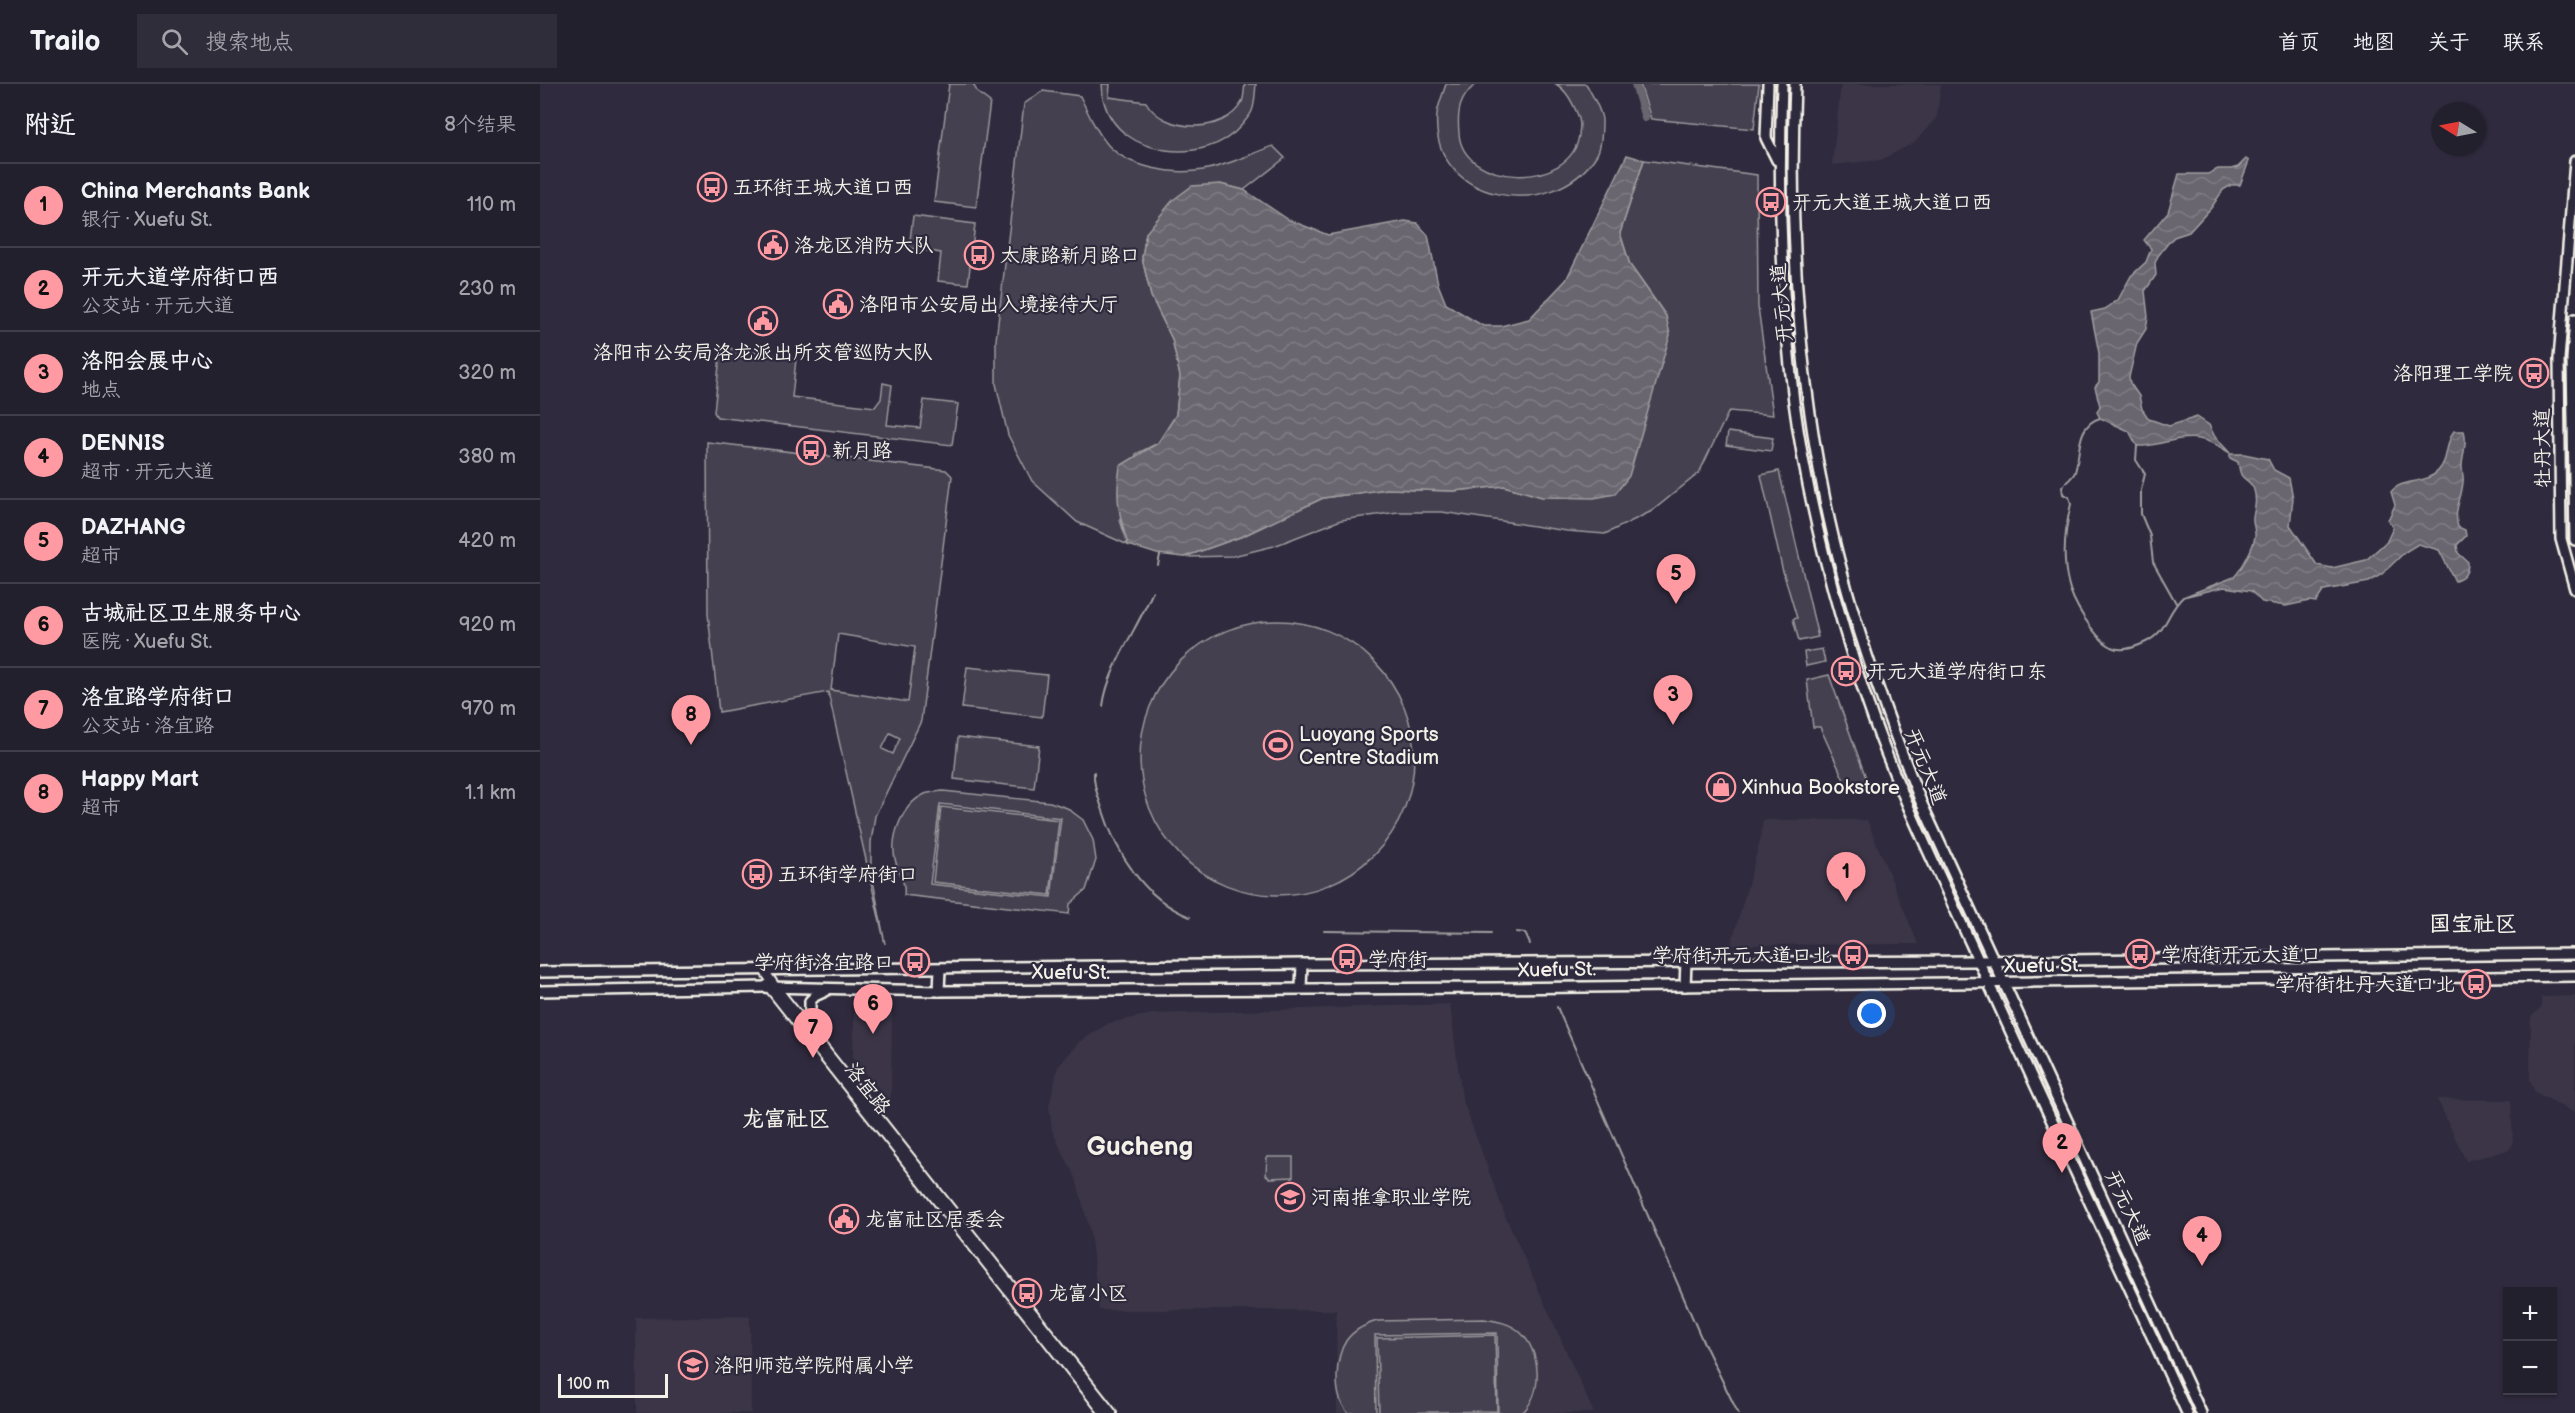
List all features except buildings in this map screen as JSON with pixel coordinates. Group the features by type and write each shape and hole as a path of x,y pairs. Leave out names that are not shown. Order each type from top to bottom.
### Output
{"main road":[{"path":"1768,84 1766,138 1779,163"},
{"name":"开元大道","path":"1782,84 1779,163 1782,285 1795,403 1813,504 1868,704 1909,808 1987,983 2100,1221 2187,1413"},
{"name":"开元大道","path":"1795,84 1792,163 1796,284 1808,401 1826,501 1881,700 1921,802 2201,1413"},
{"name":"牡丹大道","path":"2575,161 2559,359 2561,539 2575,589"},
{"name":"牡丹大道","path":"2575,319 2572,359 2575,540"},
{"name":"Xuefu St.","path":"540,972 1302,964 1993,961 2575,954"},
{"path":"1685,986 1686,962"},
{"path":"1301,988 1302,964"},
{"path":"939,969 939,991"},
{"name":"Xuefu St.","path":"540,991 772,988 939,991 1685,986 2575,976"},
{"path":"816,1039 810,1019 810,1001 823,992 837,990"}],"street":[{"name":"洛宜路","path":"763,969 772,988 1104,1413"},
{"name":"洛宜路","path":"772,988 816,1039 1112,1413"}],"shaded area":[{"path":"949,84 973,84 978,93 990,102 976,207 934,202"},
{"path":"1102,84 1110,84 1109,97 1146,102 1154,112 1166,120 1194,126 1208,125 1233,113 1242,102 1245,84 1256,84 1252,111 1241,126 1226,139 1207,147 1187,151 1165,150 1145,145 1127,135 1113,121 1103,100"},
{"path":"1446,84 1476,84 1470,89 1460,106 1459,133 1465,151 1478,164 1496,173 1518,176 1539,173 1558,166 1572,153 1579,135 1579,119 1569,97 1556,84 1586,84 1588,87 1602,117 1598,153 1576,177 1552,191 1525,196 1497,194 1472,184 1452,168 1440,144 1437,114"},
{"path":"1640,84 1759,84 1754,129 1651,119"},
{"path":"1841,84 1941,84 1937,117 1915,142 1881,160 1832,165"},
{"path":"1043,91 1080,96 1096,128 1108,145 1127,159 1152,168 1178,171 1203,170 1230,163 1273,146 1285,158 1244,190 1220,184 1146,233 1142,258 1151,296 1172,339 1180,376 1176,415 1158,443 1136,454 1120,520 1128,545 1077,522 1032,481 1008,435 996,384 996,340 1024,104"},
{"path":"1644,160 1757,175 1758,307 1773,415 1729,411 1699,473 1652,511 1605,534 1567,531 1442,512 1398,512 1341,520 1274,546 1233,556 1184,557 1243,536 1323,498 1387,489 1453,491 1504,486 1542,497 1666,316 1630,265 1620,233"},
{"path":"913,216 975,224 968,284 938,281 941,253 909,248"},
{"path":"721,347 796,359 792,397 875,407 881,399 883,383 892,385 887,425 920,428 924,400 958,404 952,445 717,417 714,412"},
{"path":"1728,432 1773,438 1771,451 1726,445"},
{"path":"707,442 946,470 952,476 921,721 875,816 871,842 871,870 885,944 828,692 719,712 708,614","holes":["838,634 915,647 908,702 831,690","890,733 900,738 893,754 882,749"]},
{"path":"1779,471 1818,637 1799,641 1793,619 1797,618 1782,568 1761,475"},
{"name":"Luoyang Sports Centre Stadium","path":"1290,621 1330,631 1353,644 1374,661 1391,682 1404,705 1412,731 1414,758 1412,785 1404,811 1391,834 1374,855 1353,872 1330,885 1304,893 1264,895 1224,885 1212,879 1190,864 1171,845 1150,811 1142,785 1140,745 1150,705 1156,693 1171,671 1190,652 1224,631 1250,623"},
{"path":"1822,649 1825,662 1806,666 1804,652"},
{"path":"967,667 1047,675 1042,717 962,708"},
{"path":"1829,675 1870,789 1848,789 1820,727 1813,727 1807,680"},
{"path":"958,737 1039,746 1034,788 954,779"},
{"path":"943,791 1050,802 1067,808 1083,820 1093,840 1096,860 1086,890 1070,904 1069,914 904,895 904,885 896,864 894,850 896,831 904,813 917,799 927,793","holes":["940,804 1061,818 1051,897 930,884"]},
{"path":"941,807 1059,820 1050,895 933,882"},
{"path":"1763,820 1867,820 1918,944 1731,945 1760,841"},
{"path":"2575,996 2575,1113 2535,1092 2530,1080 2531,1017 2541,1007 2541,997"},
{"name":"河南推拿职业学院","path":"1450,1004 1462,1098 1505,1215 1594,1413 1337,1413 1336,1310 1099,1310 1090,1231 1076,1179 1052,1131 1049,1106 1058,1067 1079,1042 1109,1023 1151,1014"},
{"path":"892,1008 891,1103 853,1058 854,1011"},
{"path":"2437,1099 2511,1100 2513,1144 2509,1150 2466,1161"},
{"path":"1267,1157 1293,1157 1293,1177 1270,1178 1266,1175"},
{"name":"洛阳师范学院附属小学","path":"750,1316 751,1413 637,1413 636,1318"},
{"path":"1484,1319 1512,1326 1527,1340 1532,1350 1536,1361 1537,1384 1529,1405 1522,1413 1487,1413 1498,1412 1497,1333 1375,1335 1376,1413 1348,1413 1345,1409 1338,1392 1339,1356 1346,1341 1358,1329 1377,1321"},
{"path":"1495,1335 1497,1411 1379,1413 1377,1338"}],"water":[{"path":"1627,155 1644,160 1620,233 1630,265 1666,316 1670,335 1629,476 1615,494 1594,498 1542,497 1504,486 1453,491 1387,489 1323,498 1243,536 1184,557 1157,554 1128,545 1119,506 1120,466 1158,443 1176,415 1180,376 1172,339 1151,296 1142,258 1146,233 1173,200 1192,186 1220,184 1244,190 1289,220 1328,235 1405,221 1417,223 1428,235 1438,284 1446,304 1483,326 1501,326 1529,319 1566,280"},
{"path":"2246,159 2249,161 2240,185 2231,185 2223,190 2211,208 2189,232 2174,237 2158,256 2155,263 2156,275 2145,291 2148,317 2146,329 2137,343 2129,377 2130,383 2139,396 2142,409 2149,419 2169,426 2197,417 2209,425 2215,437 2230,453 2215,444 2191,438 2137,446 2129,431 2100,418 2097,412 2100,406 2095,387 2099,382 2099,353 2091,312 2105,309 2118,300 2131,276 2146,262 2151,249 2144,240 2168,212 2179,174 2208,174 2218,169 2231,169 2238,167"},
{"path":"2454,431 2464,431 2465,440 2463,480 2457,521 2458,527 2465,530 2466,536 2457,545 2458,553 2468,562 2467,572 2461,578 2455,581 2439,550 2418,544 2369,582 2324,590 2316,602 2309,601 2286,606 2262,602 2251,591 2224,587 2183,597 2234,577 2247,558 2254,541 2253,520 2256,500 2254,490 2241,474 2238,462 2230,458 2230,454 2244,454 2268,459 2274,470 2289,478 2293,498 2290,525 2317,565 2332,568 2366,560 2387,541 2393,528 2388,520 2395,505 2391,492 2401,485 2427,478 2438,471 2444,462 2449,440"}],"waterway":[{"path":"1635,84 1645,118"},
{"path":"2100,418 2092,422 2083,433 2075,472 2062,487 2063,494 2069,497 2071,504 2065,553 2066,572 2074,599 2084,618 2104,642 2115,649 2129,649 2146,642 2159,633 2183,597"},
{"path":"2137,446 2136,460 2145,474 2141,490 2141,514 2150,536 2153,562 2176,603"},
{"path":"1158,565 1160,555"},
{"path":"1103,706 1117,662 1153,591"},
{"path":"1094,772 1095,786 1102,808 1124,858 1134,873 1159,899 1190,917"},
{"path":"1324,931 1491,933"},
{"path":"1516,932 1525,933 1530,944"},
{"path":"1557,1007 1700,1335 1738,1413"}],"place":[{"name":"五环街王城大道口西","path":"712,187"},
{"name":"开元大道王城大道口西","path":"1771,202"},
{"name":"洛龙区消防大队","path":"773,245"},
{"name":"太康路新月路口","path":"979,255"},
{"name":"洛阳市公安局出入境接待大厅","path":"838,304"},
{"name":"洛阳市公安局洛龙派出所交管巡防大队","path":"763,321"},
{"name":"洛阳理工学院","path":"2534,373"},
{"name":"新月路","path":"811,450"},
{"name":"DAZHANG","path":"1676,604"},
{"name":"开元大道学府街口东","path":"1846,671"},
{"name":"洛阳会展中心","path":"1673,725"},
{"name":"Happy Mart","path":"691,745"},
{"name":"Luoyang Sports Centre Stadium","path":"1278,745"},
{"name":"Xinhua Bookstore","path":"1721,787"},
{"name":"五环街学府街口","path":"757,874"},
{"name":"China Merchants Bank","path":"1846,902"},
{"name":"学府街开元大道口","path":"2140,954"},
{"name":"学府街开元大道口北","path":"1853,955"},
{"name":"学府街","path":"1347,959"},
{"name":"学府街洛宜路口","path":"915,962"},
{"name":"学府街牡丹大道口北","path":"2476,984"},
{"name":"古城社区卫生服务中心","path":"873,1034"},
{"name":"洛宜路学府街口","path":"813,1058"},
{"name":"开元大道学府街口西","path":"2062,1173"},
{"name":"河南推拿职业学院","path":"1290,1197"},
{"name":"龙富社区居委会","path":"844,1219"},
{"name":"DENNIS","path":"2202,1266"},
{"name":"龙富小区","path":"1027,1293"},
{"name":"洛阳师范学院附属小学","path":"693,1365"}],"district":[{"name":"国宝社区","path":"2473,923"},
{"name":"龙富社区","path":"786,1118"},
{"name":"Gucheng","path":"1140,1146"}]}
